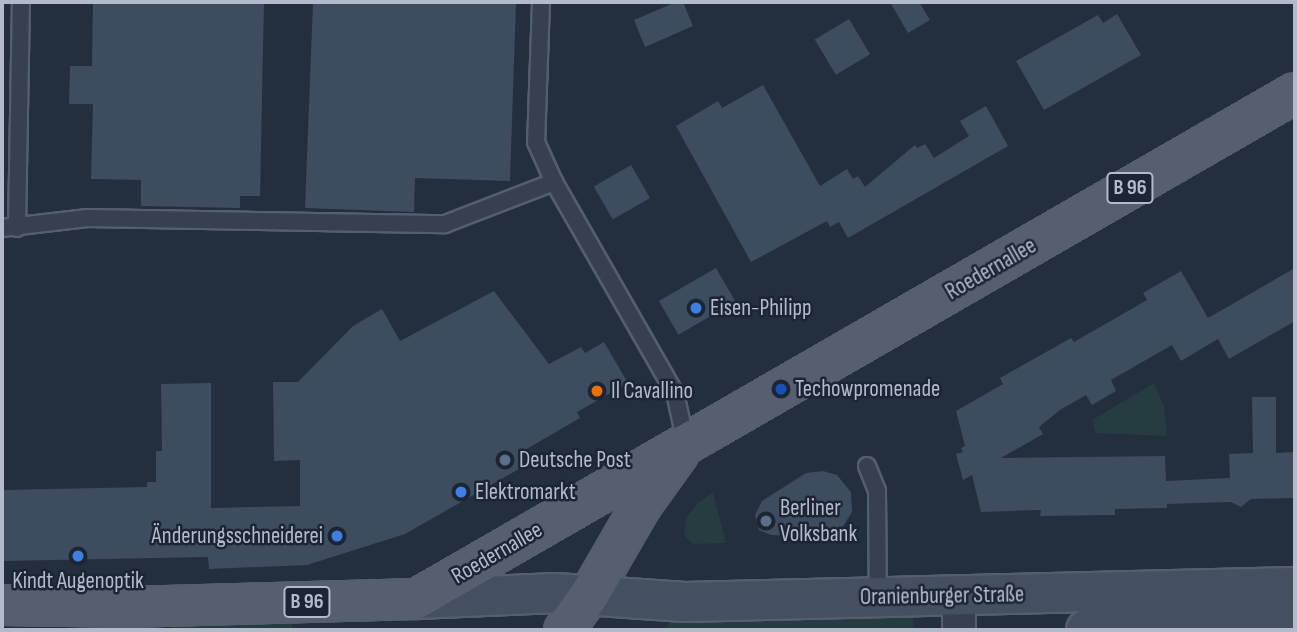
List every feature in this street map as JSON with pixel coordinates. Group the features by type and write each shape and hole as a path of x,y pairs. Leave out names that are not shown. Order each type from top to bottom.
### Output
{"main road":[{"name":"Roedernallee","path":"417,599 1295,93"},
{"name":"Roedernallee","path":"590,594 641,506 686,443"},
{"name":"Oranienburger Straße","path":"2,605 129,619 197,596 417,599 590,594 685,602 878,597 959,613 1295,587"},
{"name":"B 96","path":"564,630 590,594"},
{"path":"1086,630 1226,619 1295,617"}],"lane":[{"path":"21,2 9,228 87,218 445,224 554,182"},
{"path":"541,2 536,142 554,182 676,393 686,443"},
{"path":"867,466 877,491 878,597"}],"green space":[{"path":"1154,383 1164,406 1167,436 1095,433 1092,420"},
{"path":"713,492 726,543 693,544 684,535 686,518 698,503"},
{"path":"913,611 913,630 667,630 670,616"},
{"path":"292,616 292,630 171,630 170,623"}],"building":[{"path":"93,2 264,2 260,196 240,196 240,208 141,206 141,180 91,179 93,104 69,104 70,66 92,66"},
{"path":"313,2 516,2 510,181 415,178 414,212 305,208"},
{"path":"676,2 683,2 693,26 645,47 634,20"},
{"path":"890,2 919,2 930,20 908,33"},
{"path":"1117,14 1141,55 1044,110 1016,61 1098,15 1103,23"},
{"path":"849,19 870,54 836,75 815,40"},
{"path":"763,85 820,186 847,169 853,179 858,176 865,187 915,145 917,148 925,144 934,158 969,136 960,121 986,106 1008,146 848,238 839,222 830,227 827,221 751,262 676,126 718,101 722,108"},
{"path":"631,165 650,198 613,219 594,186"},
{"path":"716,268 736,302 678,335 659,301"},
{"path":"1295,268 1295,321 1229,359 1218,339 1181,361 1172,345 1111,380 1116,391 1092,405 1086,395 1060,410 1039,427 1043,434 1001,458 1165,456 1166,481 1230,478 1229,454 1253,453 1252,397 1276,397 1276,453 1295,452 1295,498 1251,499 1241,507 1231,502 1167,504 1167,508 1115,509 1115,515 1040,516 1041,510 981,512 972,475 963,480 956,454 963,452 961,448 965,446 956,411 1003,384 1000,378 1071,338 1074,342 1147,300 1143,293 1181,271 1208,318"},
{"path":"494,291 549,364 581,347 585,353 604,342 628,383 577,412 580,418 518,454 524,466 405,534 307,565 209,569 208,557 2,561 2,490 147,487 147,482 156,482 156,451 162,451 161,384 211,383 211,508 300,506 300,460 274,461 273,382 298,382 353,326 382,309 400,341"},
{"path":"823,471 837,475 851,492 852,512 842,528 832,534 812,539 813,536 771,535 759,530 755,515 762,501 806,473"}],"place":[{"name":"Eisen-Philipp","path":"696,308"},
{"name":"Techowpromenade","path":"781,389"},
{"name":"Il Cavallino","path":"597,391"},
{"name":"Deutsche Post","path":"505,460"},
{"name":"Elektromarkt","path":"461,492"},
{"name":"Berliner Volksbank","path":"766,521"},
{"name":"Änderungsschneiderei","path":"337,536"},
{"name":"Kindt Augenoptik","path":"78,556"}]}
